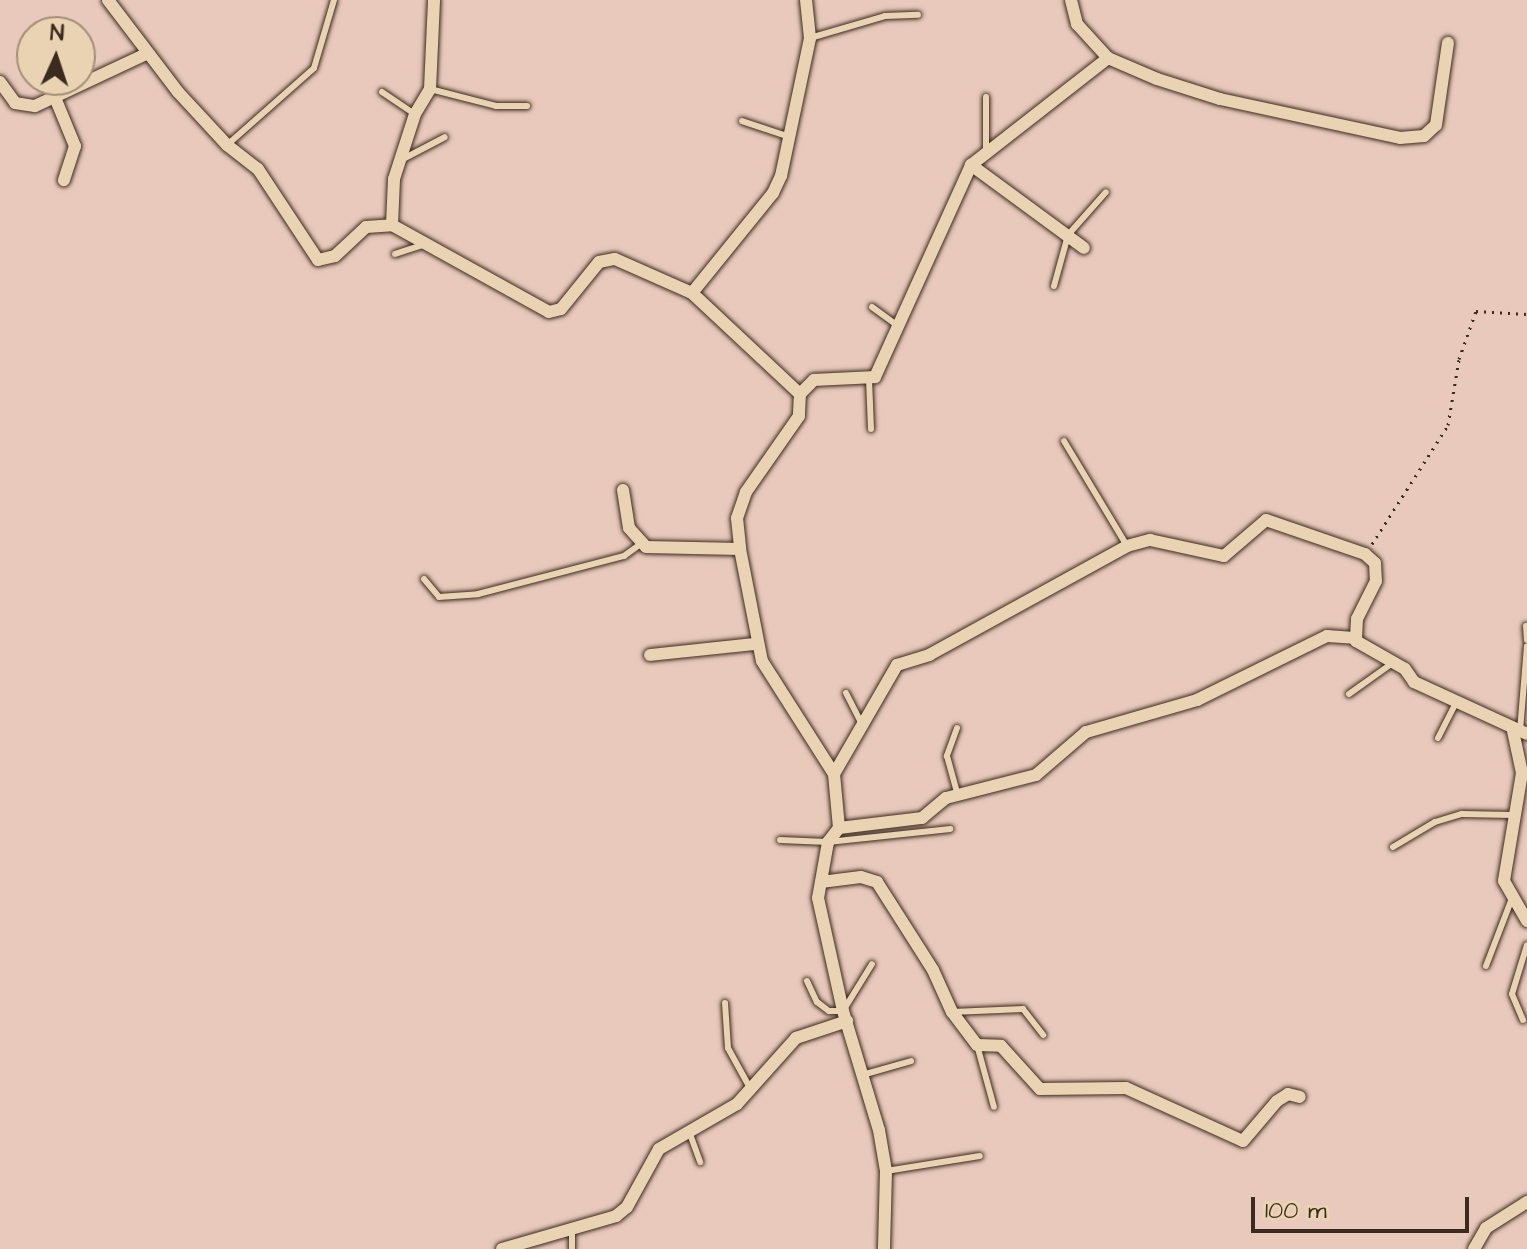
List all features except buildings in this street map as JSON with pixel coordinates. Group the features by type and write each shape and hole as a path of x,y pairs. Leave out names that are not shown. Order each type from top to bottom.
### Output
{"street":[{"path":"108,0 146,54 227,145 258,169 321,261 335,256 366,227 392,225 429,242 549,312 561,309 605,259 692,293 800,394"},
{"path":"392,225 399,160 415,114 430,89 434,0"},
{"path":"692,293 773,193 810,38 806,0"},
{"path":"1071,0 1077,24 1108,58 1220,99 1416,138 1436,125 1448,43"},
{"path":"0,82 8,98 21,105 56,100 146,54"},
{"path":"884,1249 886,1171 822,925 821,882 828,842 839,828 834,774 795,719 755,644 737,518 746,492 799,416 800,394 814,380 869,379 884,367 922,264 971,165 986,150 1108,58"},
{"path":"56,100 75,146 64,180"},
{"path":"971,165 1084,248"},
{"path":"623,490 629,528 642,543 659,549 740,549"},
{"path":"834,774 897,665 929,655 1127,546 1150,540 1224,556 1266,520 1365,554 1375,563 1376,581 1354,638"},
{"path":"839,828 922,818 938,802 1036,775 1086,732 1197,700 1327,636 1354,638 1394,662 1414,682 1520,733 1524,774 1512,815 1504,881 1511,901 1527,921"},
{"path":"650,655 755,644"},
{"path":"821,882 861,877 877,882 933,970 952,1012 977,1045 1001,1046 1040,1089 1126,1088 1236,1141 1249,1138 1277,1101 1288,1094 1300,1097"},
{"path":"502,1249 572,1232 627,1207 659,1149 725,1113 796,1038 845,1016"},
{"path":"1474,1249 1486,1228 1527,1202"}],"lane":[{"path":"227,145 314,68 334,0"},
{"path":"810,38 885,16 918,15"},
{"path":"430,89 496,106 527,106"},
{"path":"382,92 415,114"},
{"path":"986,97 986,150"},
{"path":"742,121 787,136"},
{"path":"399,160 445,137"},
{"path":"1054,286 1068,235 1106,192"},
{"path":"395,254 429,242"},
{"path":"872,307 899,327"},
{"path":"869,379 871,429"},
{"path":"1064,441 1127,546"},
{"path":"424,579 439,597 478,594 624,556 642,543"},
{"path":"1520,733 1526,626"},
{"path":"1349,694 1394,662"},
{"path":"846,693 862,724"},
{"path":"1438,738 1456,703"},
{"path":"957,728 947,756 958,796"},
{"path":"1393,847 1435,822 1462,814 1512,815"},
{"path":"780,840 828,842 950,829"},
{"path":"1486,966 1511,901"},
{"path":"1523,1020 1512,994 1527,945"},
{"path":"807,981 817,1002 829,1011 845,1016 872,964"},
{"path":"725,1003 728,1048 750,1088"},
{"path":"952,1012 1023,1009 1043,1035"},
{"path":"977,1045 994,1107"},
{"path":"862,1075 911,1061"},
{"path":"690,1134 700,1162"},
{"path":"886,1171 980,1156"},
{"path":"572,1232 572,1249"}],"path":[{"path":"1365,554 1448,425 1459,359 1476,311 1527,314"}]}
